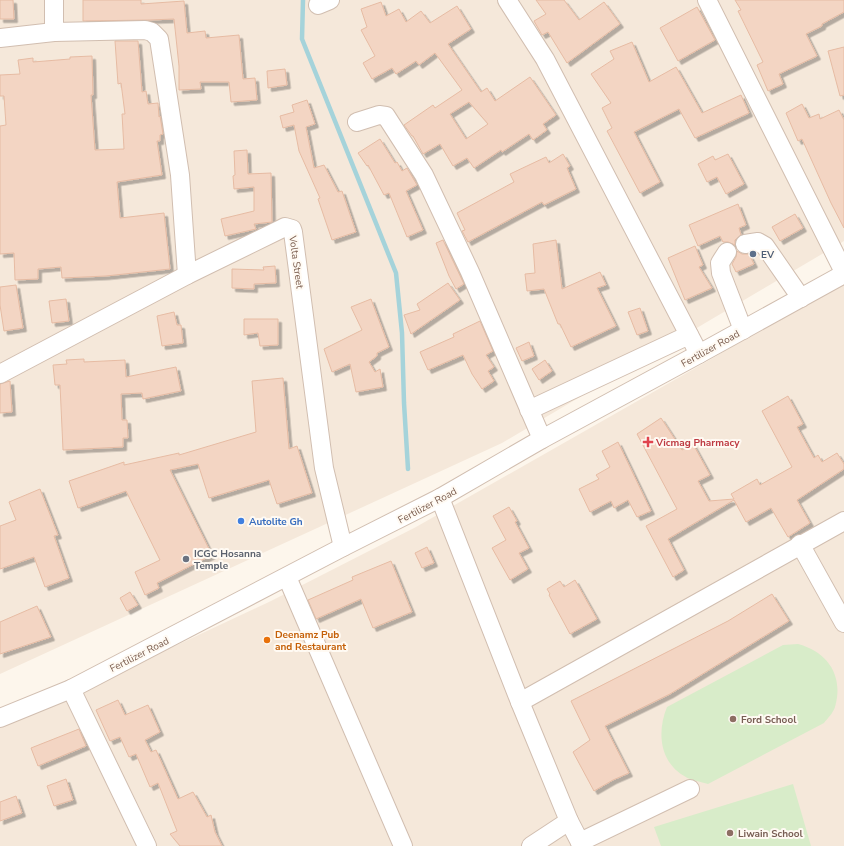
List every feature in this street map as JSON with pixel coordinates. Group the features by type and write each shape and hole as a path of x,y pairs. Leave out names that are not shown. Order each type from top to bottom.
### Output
{"street":[{"path":"54,0 54,32"},
{"path":"507,0 545,59 699,354"},
{"path":"707,0 844,273"},
{"path":"0,38 54,32 145,30 152,32 159,39 180,175 187,275"},
{"path":"357,122 379,115 386,116 424,175 470,272 542,440"},
{"name":"Volta Street","path":"0,374 187,275 285,227 292,229 324,468 344,547"},
{"path":"745,244 758,242 765,246 801,298"},
{"path":"727,252 720,263 721,273 743,330"},
{"name":"Fertilizer Road","path":"2,711 71,689 440,498 844,273"},
{"path":"529,410 689,335"},
{"path":"440,498 520,702 569,821 581,844 690,789"},
{"path":"520,702 800,544 844,521"},
{"path":"800,544 844,623"},
{"path":"287,577 403,846"},
{"path":"71,689 147,846"},
{"path":"531,846 569,821"}],"shaded area":[{"path":"0,0 844,0 844,241 502,443 0,674"},
{"path":"844,279 844,846 0,846 0,728 271,601 416,527 713,358"}],"green space":[{"path":"798,644 818,653 825,659 835,676 837,696 835,707 824,723 708,784 690,779 672,766 663,748 662,738 662,728 667,707 783,645"},
{"path":"793,784 811,846 661,846 654,827"}],"building":[{"path":"0,0 13,0 14,19 0,19"},
{"path":"83,0 141,0 141,4 184,1 187,33 205,31 206,38 239,35 243,79 255,78 257,100 231,102 229,82 200,82 201,89 179,90 179,66 174,19 83,21"},
{"path":"536,0 564,0 579,20 604,2 620,24 567,63 548,32 542,35 534,21 546,14"},
{"path":"735,0 844,0 844,12 806,34 817,56 779,74 783,84 768,91 757,65 763,62 738,11 741,10"},
{"path":"381,2 386,16 399,9 406,22 421,11 430,23 457,6 471,29 448,44 481,92 487,88 495,101 530,77 556,115 543,124 547,130 533,140 529,134 474,168 467,158 453,166 440,144 423,154 413,136 404,125 433,105 435,108 462,90 435,53 419,65 416,61 396,74 392,68 372,79 363,63 375,56 361,30 367,27 361,9","holes":["469,102 488,124 466,139 450,114"]},
{"path":"697,7 715,40 678,61 660,28"},
{"path":"115,41 138,41 142,92 146,91 148,104 158,103 159,117 160,116 163,134 160,135 160,141 157,141 162,175 117,182 120,218 164,213 170,269 106,276 62,278 61,267 38,269 38,279 15,280 14,253 0,254 0,126 6,125 4,96 0,96 0,75 20,74 18,60 33,58 33,62 70,59 70,57 92,56 93,95 91,95 95,150 124,149 122,114 125,114 121,83 118,84"},
{"path":"632,42 649,82 676,67 702,113 741,95 749,113 695,138 679,109 634,132 660,182 640,193 607,131 612,128 602,108 611,103 591,74 614,59 610,51"},
{"path":"844,47 844,95 840,96 828,51"},
{"path":"285,69 287,85 268,88 267,71"},
{"path":"307,100 315,124 306,127 314,168 324,165 338,192 342,191 356,232 332,240 318,199 320,198 299,151 294,125 283,128 280,116 294,112 292,105"},
{"path":"802,104 809,118 819,114 820,119 839,110 844,120 844,228 802,139 798,141 786,113"},
{"path":"380,139 395,163 397,162 402,171 407,168 417,185 406,191 423,230 407,237 389,193 384,195 368,165 367,166 358,153"},
{"path":"247,150 248,174 271,173 272,222 254,224 256,229 225,236 221,219 254,211 254,187 234,189 234,151"},
{"path":"563,154 570,166 567,168 576,189 544,205 542,202 468,242 462,231 465,230 457,213 514,182 510,174 546,157 549,163"},
{"path":"728,154 744,184 726,194 717,177 707,182 698,164 713,156 715,160"},
{"path":"738,204 746,225 739,228 741,235 735,240 735,245 728,242 723,242 720,236 698,246 689,225"},
{"path":"795,214 803,228 780,241 772,227"},
{"path":"443,240 464,284 456,289 449,276 436,243"},
{"path":"556,240 562,289 600,272 606,285 597,288 616,326 571,347 560,324 558,324 544,289 527,291 525,274 535,273 533,244"},
{"path":"695,246 703,265 699,267 712,288 685,300 668,258"},
{"path":"737,251 742,254 749,254 754,264 736,272 732,264 736,257"},
{"path":"275,266 276,283 254,284 254,289 232,288 232,269 264,270 263,267"},
{"path":"448,283 460,300 411,334 404,315 420,310 417,304"},
{"path":"16,285 23,328 4,331 0,305 0,287"},
{"path":"66,299 69,321 52,323 49,301"},
{"path":"371,299 389,347 377,353 377,356 369,362 375,372 380,369 383,387 356,392 350,364 332,372 324,349 362,330 351,307"},
{"path":"640,308 648,331 637,335 628,312"},
{"path":"174,312 177,325 181,325 183,343 162,346 157,316"},
{"path":"244,319 278,319 278,345 260,346 258,333 244,335"},
{"path":"480,321 493,351 486,355 494,367 488,371 494,381 482,389 472,374 463,355 428,370 420,352 454,337 453,334"},
{"path":"529,342 534,356 522,361 516,348"},
{"path":"84,359 84,362 125,360 126,377 176,367 181,391 143,399 142,393 121,394 122,420 127,420 128,438 123,438 123,447 63,450 60,385 55,385 53,365 67,364 66,360"},
{"path":"545,360 552,371 539,380 532,369"},
{"path":"283,378 289,449 297,446 312,493 277,504 269,480 209,498 198,464 170,470 212,555 157,583 159,588 145,595 135,572 160,560 126,491 78,508 69,481 124,462 124,465 179,453 179,455 256,432 252,381"},
{"path":"10,381 12,412 0,413 0,384"},
{"path":"788,396 803,424 797,427 814,458 818,455 822,462 837,453 844,464 844,469 797,500 810,523 788,537 771,508 746,522 734,500 668,539 684,570 673,577 646,526 677,509 637,434 661,418 682,450 693,444 710,475 698,481 709,501 734,499 731,494 757,479 760,485 792,467 762,411"},
{"path":"618,442 651,511 637,517 628,500 614,508 611,501 590,512 579,489 599,479 596,475 610,467 602,451"},
{"path":"40,489 58,535 54,536 69,578 45,587 34,557 0,569 0,526 16,520 9,502"},
{"path":"509,507 529,548 519,553 528,569 510,580 492,548 506,540 493,516"},
{"path":"427,547 434,563 422,568 415,553"},
{"path":"391,561 412,612 373,628 361,599 316,619 308,600 353,580 352,577"},
{"path":"575,580 597,619 570,634 547,589 560,581 564,587"},
{"path":"130,592 138,605 127,611 120,598"},
{"path":"772,594 789,621 670,694 605,726 629,773 594,791 573,752 590,740 571,701 728,621"},
{"path":"37,606 51,637 0,654 0,622"},
{"path":"118,700 125,715 148,705 160,732 145,740 151,752 156,750 178,799 193,792 207,817 211,815 215,832 222,846 180,846 170,834 177,831 158,783 150,787 136,754 129,757 120,737 110,741 96,710"},
{"path":"79,729 86,746 38,766 31,748"},
{"path":"66,779 73,800 54,806 47,786"},
{"path":"16,796 22,813 0,821 0,802"}],"waterway":[{"path":"303,0 302,39 396,273 402,333 408,469"}],"place":[{"name":"EV","path":"753,254"},
{"name":"Vicmag Pharmacy","path":"648,442"},
{"name":"Autolite Gh","path":"241,521"},
{"name":"ICGC Hosanna Temple","path":"186,559"},
{"name":"Deenamz Pub and Restaurant","path":"267,640"},
{"name":"Ford School","path":"733,719"},
{"name":"Liwain School","path":"730,833"}]}
